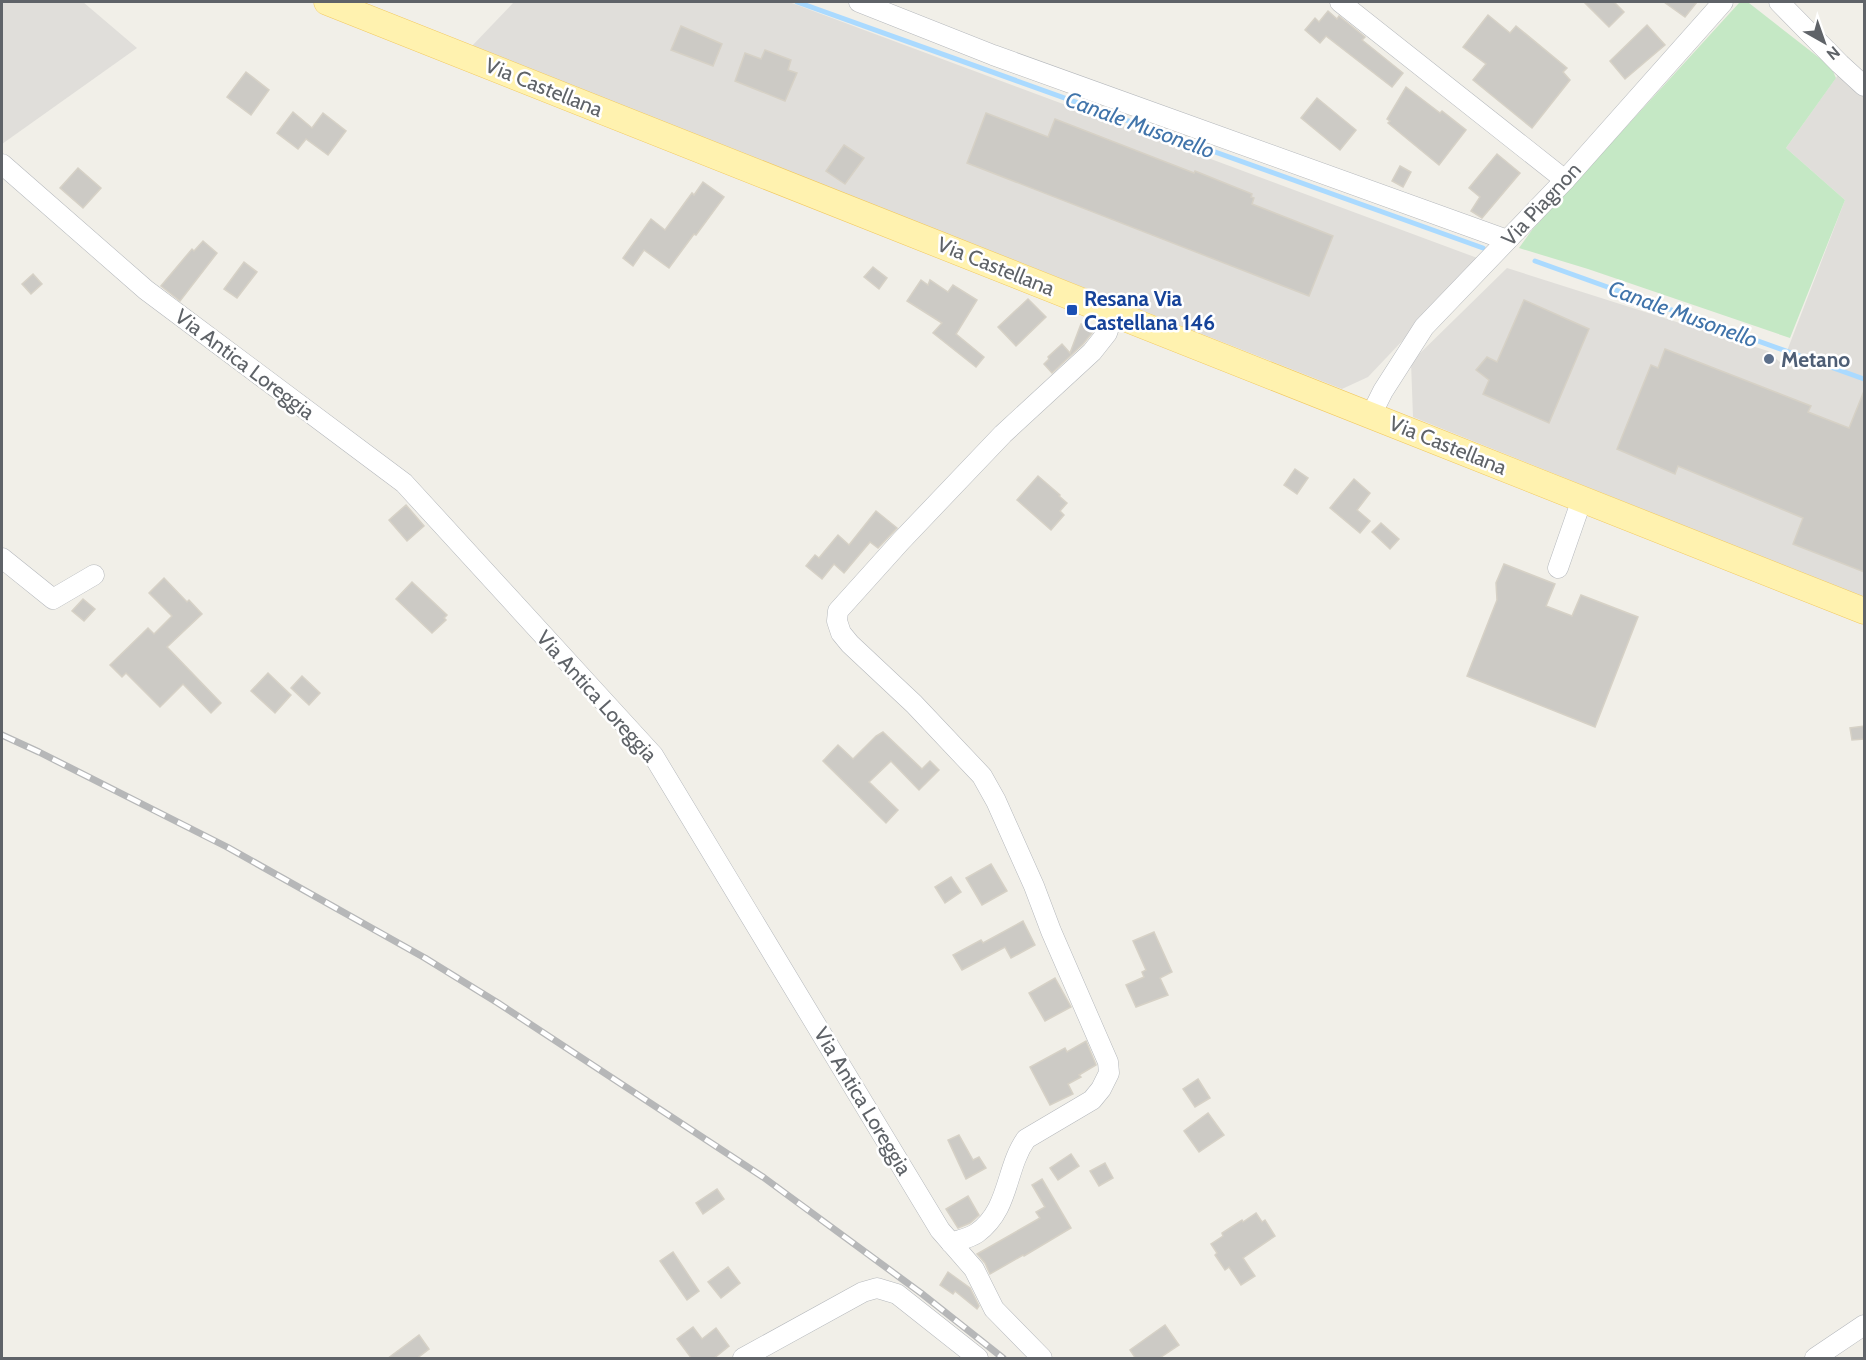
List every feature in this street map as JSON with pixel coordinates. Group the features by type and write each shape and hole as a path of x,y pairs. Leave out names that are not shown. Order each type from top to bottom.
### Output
{"main road":[{"name":"Via Castellana","path":"327,2 1864,611"}],"street":[{"path":"859,2 1025,67 1507,240"},
{"path":"1340,2 1565,180"},
{"name":"Via Piagnon","path":"1371,415 1424,327 1565,180 1723,2"},
{"path":"1779,2 1864,87"},
{"name":"Via Antica Loreggia","path":"2,164 146,290 404,483 653,755 940,1230 974,1269 994,1309 1042,1359"},
{"path":"951,1243 976,1234 996,1215 1013,1166 1026,1139 1092,1100 1101,1089 1109,1072 1108,1062 1029,875 996,801 982,776 914,704 850,644 841,633 837,621 838,611 901,540 1003,434 1092,352 1107,333 1114,313"},
{"path":"1558,568 1582,499"},
{"path":"2,558 53,599 94,575"},
{"path":"742,1359 863,1292 877,1288 897,1294 978,1359"},
{"path":"1815,1359 1864,1325"}],"shaded area":[{"path":"2,2 83,2 137,48 2,144"},
{"path":"514,2 789,2 1480,259 1368,377 1342,389 471,47"},
{"path":"1848,61 1864,74 1864,598 1413,417 1411,362 1507,268 1768,351 1782,364 1845,200 1786,148"}],"green space":[{"path":"1739,3 1749,3 1831,67 1836,78 1786,148 1845,200 1790,338 1588,269 1519,248 1532,230"}],"building":[{"path":"1584,2 1614,2 1624,12 1609,27"},
{"path":"1664,2 1697,2 1685,17"},
{"path":"1328,11 1337,19 1339,16 1365,37 1362,40 1403,73 1392,87 1326,36 1320,43 1305,30 1315,18 1319,22"},
{"path":"1488,15 1510,33 1516,26 1567,68 1563,72 1570,80 1532,128 1473,80 1486,64 1463,47"},
{"path":"1647,25 1665,45 1625,79 1610,61"},
{"path":"681,26 722,44 713,66 671,50"},
{"path":"765,50 791,60 788,70 797,73 785,101 735,81 745,53 761,59"},
{"path":"246,72 269,90 251,115 227,97"},
{"path":"1406,87 1466,130 1439,165 1388,123 1390,121 1387,119"},
{"path":"1317,98 1356,130 1340,150 1301,118"},
{"path":"293,112 312,128 323,113 346,131 328,155 306,139 298,149 277,133"},
{"path":"986,113 1048,137 1055,119 1252,194 1251,197 1254,198 1252,204 1333,236 1309,296 967,163"},
{"path":"844,145 864,158 845,184 826,171"},
{"path":"1497,154 1520,173 1482,218 1471,211 1480,197 1469,188"},
{"path":"1400,166 1411,172 1403,187 1392,181"},
{"path":"78,168 101,188 83,208 60,188"},
{"path":"703,182 724,197 669,268 644,250 633,266 623,258 651,219 665,230"},
{"path":"203,241 217,253 180,301 161,286 192,249 194,251"},
{"path":"244,262 257,272 237,298 224,289"},
{"path":"873,267 887,278 879,289 864,277"},
{"path":"33,274 42,284 31,294 22,284"},
{"path":"921,280 928,285 930,280 948,292 953,285 977,300 956,334 984,357 976,367 933,333 942,323 907,301"},
{"path":"1028,299 1046,317 1016,346 998,327"},
{"path":"1524,300 1589,329 1549,423 1483,394 1489,380 1476,370 1487,357 1497,362"},
{"path":"1081,324 1095,329 1083,344 1052,373 1044,364 1049,359 1048,357 1062,344 1070,353"},
{"path":"1665,349 1811,406 1808,412 1849,428 1864,391 1864,572 1793,544 1803,518 1678,466 1675,474 1617,449 1651,365 1658,368"},
{"path":"1295,469 1308,478 1297,494 1284,485"},
{"path":"1038,476 1067,503 1060,511 1064,515 1051,530 1017,500"},
{"path":"1354,479 1370,493 1357,510 1370,521 1360,533 1330,508"},
{"path":"406,505 424,526 407,541 389,520"},
{"path":"876,511 897,528 878,548 870,542 844,573 834,564 822,579 806,566 815,555 819,558 838,535 849,545"},
{"path":"1381,523 1399,539 1390,549 1372,532"},
{"path":"1504,564 1555,584 1546,606 1572,616 1581,595 1638,617 1595,727 1467,676 1497,600 1496,583"},
{"path":"164,578 202,614 167,647 221,703 211,713 183,684 160,707 126,673 122,677 110,665 148,628 154,634 172,616 149,593"},
{"path":"412,582 447,615 444,618 446,620 432,633 396,599"},
{"path":"83,599 95,609 84,621 72,611"},
{"path":"268,673 291,695 275,713 251,691"},
{"path":"302,676 320,693 309,705 291,688"},
{"path":"1864,726 1864,739 1852,740 1850,728"},
{"path":"883,732 922,769 930,761 939,770 919,790 891,761 869,782 898,810 886,823 823,761 838,745 853,759"},
{"path":"991,864 1007,891 982,905 966,878"},
{"path":"951,877 961,892 945,903 935,887"},
{"path":"1023,921 1035,945 1011,958 1005,947 962,970 953,955 981,940 983,943"},
{"path":"1154,932 1172,972 1160,978 1168,995 1136,1007 1126,985 1144,977 1142,972 1146,970 1133,941"},
{"path":"1055,978 1071,1007 1045,1021 1029,993"},
{"path":"1086,1041 1096,1065 1068,1084 1073,1094 1050,1105 1030,1067 1065,1048 1067,1052"},
{"path":"1198,1079 1210,1098 1195,1107 1183,1089"},
{"path":"1208,1113 1224,1135 1199,1152 1184,1131"},
{"path":"959,1135 973,1160 979,1157 986,1168 966,1179 948,1140"},
{"path":"1071,1154 1079,1166 1058,1180 1050,1168"},
{"path":"1105,1163 1113,1178 1099,1186 1090,1171"},
{"path":"1042,1179 1071,1228 990,1274 985,1263 977,1254 1040,1218 1036,1212 1045,1207 1032,1185"},
{"path":"717,1189 724,1199 703,1214 696,1203"},
{"path":"968,1196 979,1215 970,1223 958,1228 946,1209"},
{"path":"1256,1213 1262,1222 1265,1220 1275,1236 1243,1258 1255,1276 1241,1285 1229,1267 1225,1270 1211,1244 1223,1236 1222,1233"},
{"path":"673,1252 699,1291 687,1300 660,1261"},
{"path":"728,1267 740,1283 721,1298 708,1282"},
{"path":"948,1272 970,1288 979,1306 977,1309 955,1291 953,1294 940,1285"},
{"path":"1165,1325 1179,1345 1158,1359 1136,1359 1130,1350"},
{"path":"693,1327 702,1339 716,1328 729,1346 713,1359 692,1359 677,1339"},
{"path":"419,1335 429,1349 416,1359 387,1359"}],"waterway":[{"name":"Canale Musonello","path":"797,2 1483,248"},
{"name":"Canale Musonello","path":"1535,261 1864,379"}],"railway":[{"path":"2,735 227,847 425,958 498,1003 763,1177 921,1293 1003,1358"}],"place":[{"name":"Resana Via Castellana 146","path":"1072,310"},
{"name":"Metano","path":"1769,359"}]}
